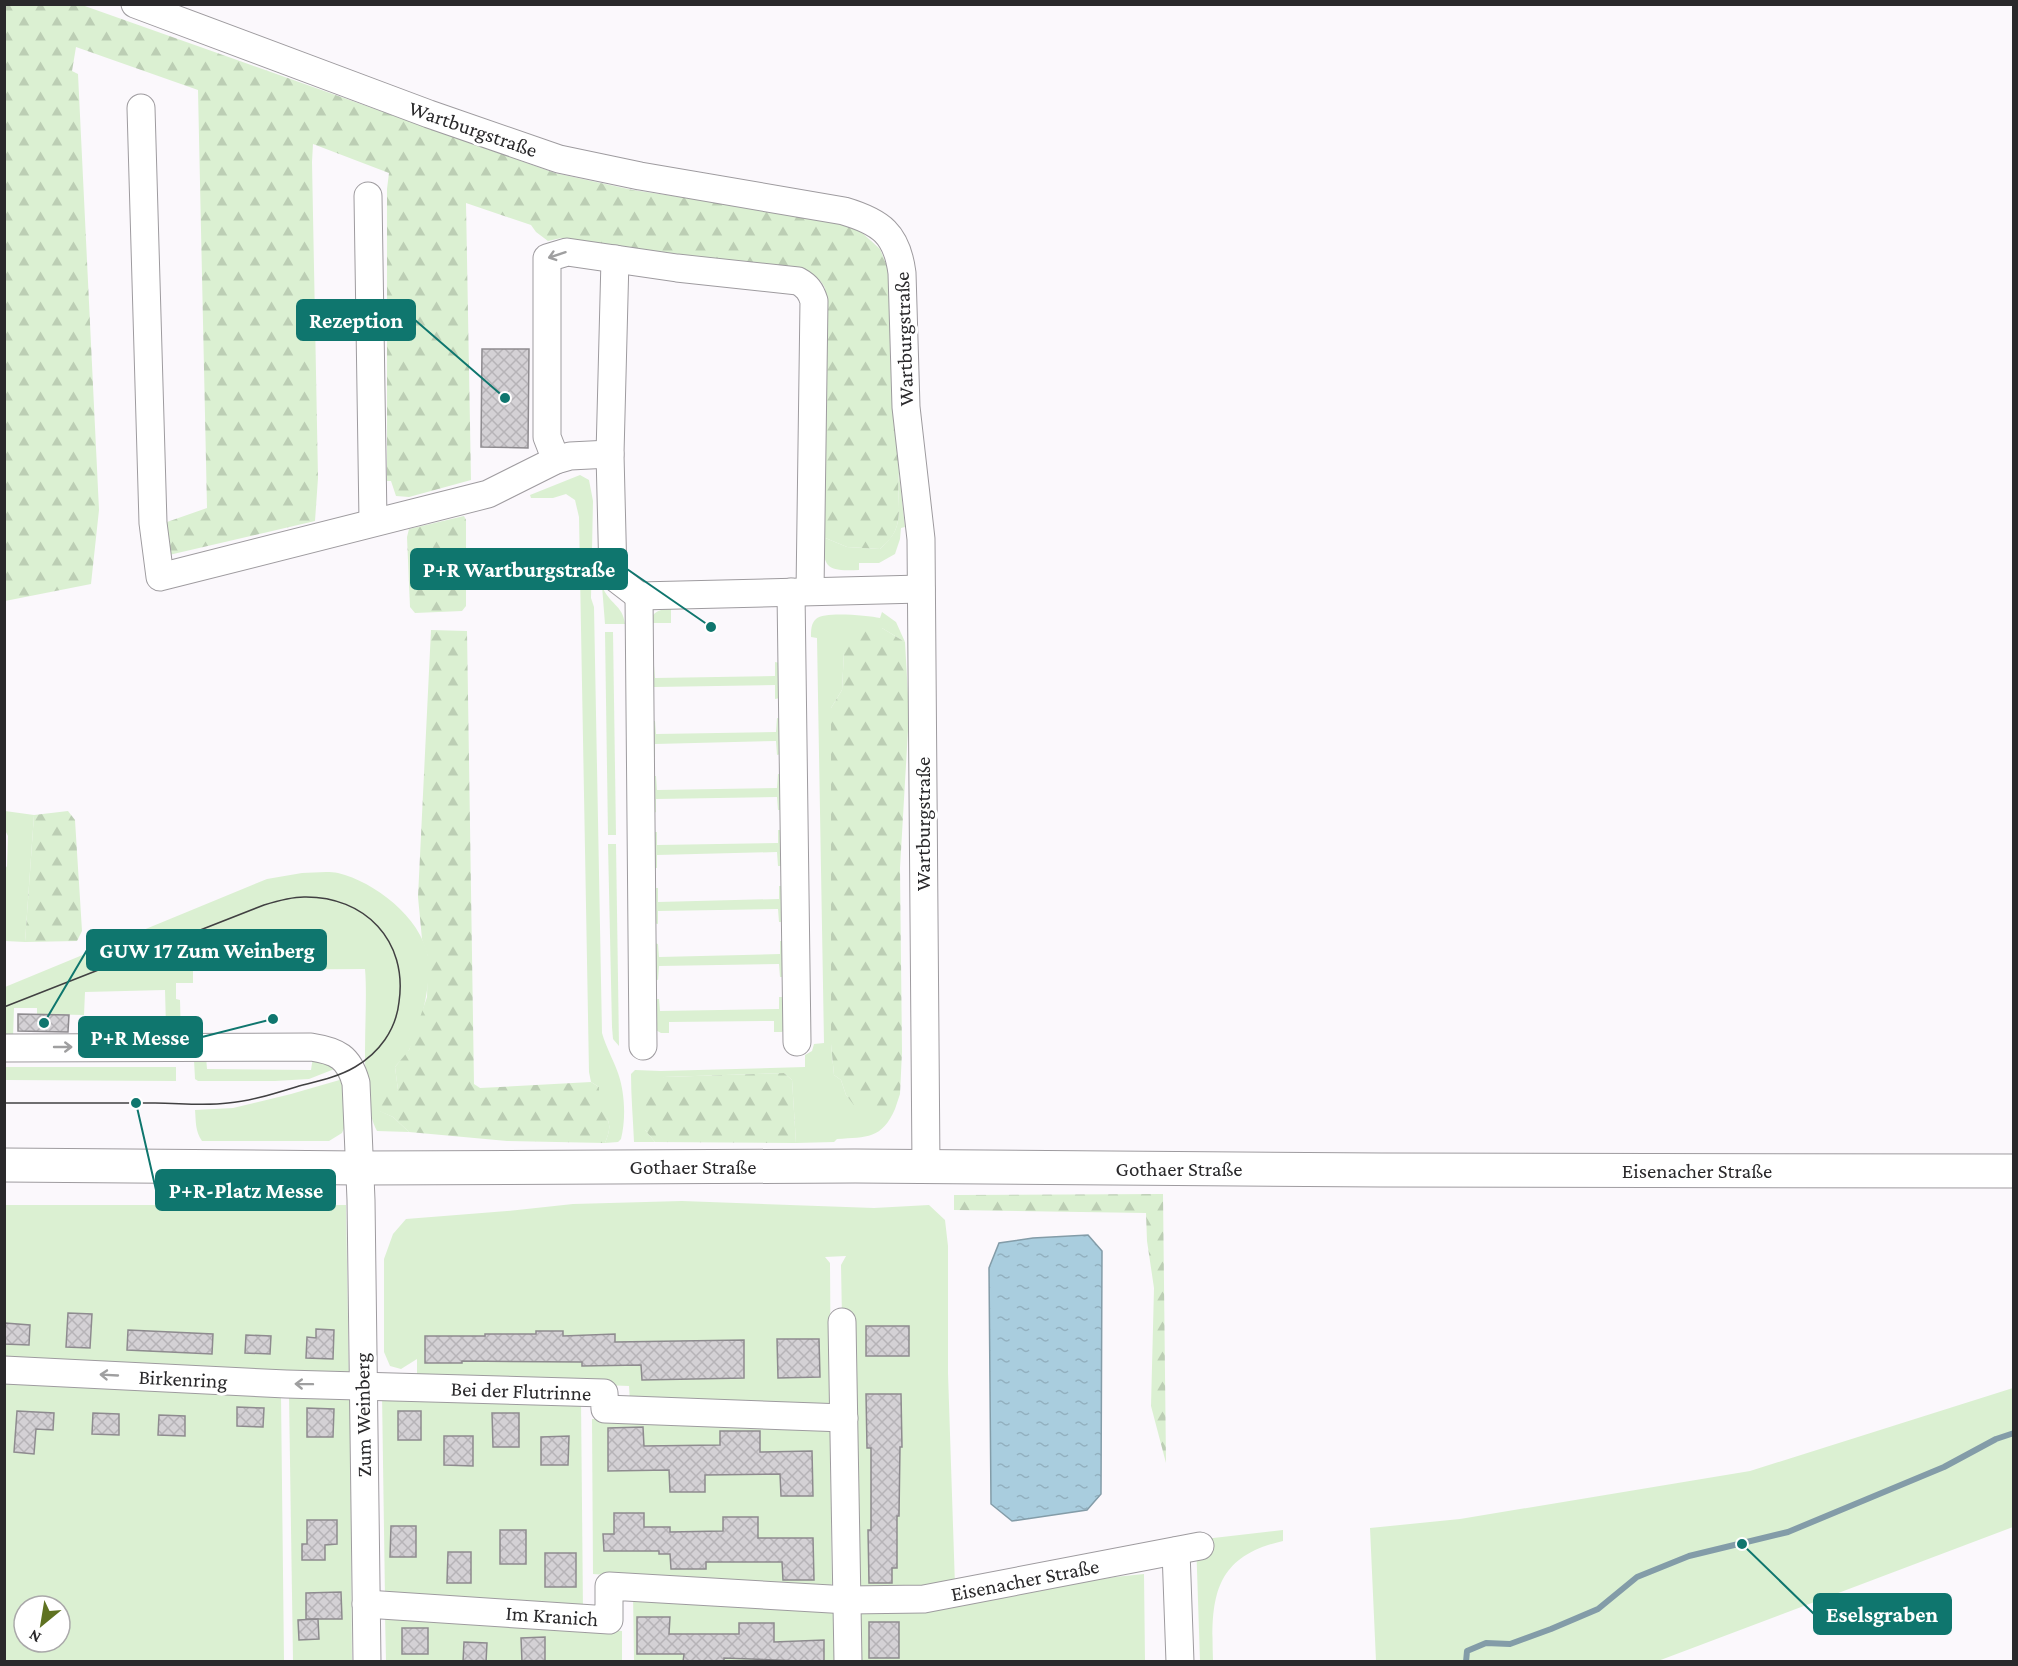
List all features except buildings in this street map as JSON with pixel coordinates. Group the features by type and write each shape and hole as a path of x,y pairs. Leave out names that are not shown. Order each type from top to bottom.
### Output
{"main road":[{"name":"Gothaer Straße","path":"4,1164 360,1168 926,1166 1381,1170"},
{"name":"Eisenacher Straße","path":"1381,1170 2013,1171"}],"street":[{"name":"Wartburgstraße","path":"135,4 418,110 560,159 640,176 844,211 863,217 885,231 900,254 906,407 921,539 926,1166"},
{"path":"141,108 153,523 160,577 488,494 556,460 570,456 610,454"},
{"path":"368,196 373,522"},
{"path":"556,460 547,437 547,258 567,252 677,268 798,281 812,292 814,301 801,591 797,1042"},
{"path":"615,259 610,454 613,576 639,596 921,589"},
{"path":"639,596 643,1046"},
{"name":"Zum Weinberg","path":"4,1048 311,1047 327,1049 342,1057 352,1069 356,1083 360,1168 367,1662"},
{"path":"842,1322 848,1662"},
{"name":"Birkenring","path":"4,1370 286,1384 362,1385"},
{"name":"Bei der Flutrinne","path":"362,1385 604,1393 604,1409 844,1418"},
{"name":"Eisenacher Straße","path":"848,1600 924,1599 1188,1549 1180,1662"},
{"name":"Im Kranich","path":"366,1604 609,1620 609,1586 848,1600"}],"green space":[{"path":"5,5 82,5 555,173 633,190 835,220 859,230 880,249 890,273 892,370 899,473 899,517 894,534 880,549 847,547 823,537 825,288 816,277 804,271 561,238 548,241 531,225 466,203 471,480 409,497 396,496 391,481 387,481 387,189 389,173 313,144 318,478 315,521 169,555 167,522 207,508 198,90 76,47 72,71 78,74 99,510 91,584 5,601"},
{"path":"899,473 905,527 901,528 895,554 879,563 859,563 859,570 840,570 829,566 824,556 823,537 847,547 880,549 892,536 899,517"},
{"path":"580,475 589,480 593,501 591,598 594,607 602,1033 620,1081 624,1106 621,1139 618,1142 605,1143 609,1125 606,1117 599,1110 599,1087 591,1082 589,1072 579,517 575,500 566,494 553,498 531,498 530,495"},
{"path":"464,516 466,520 466,606 462,611 415,613 410,607 407,537 409,529"},
{"path":"602,586 608,597 619,608 625,624 605,624"},
{"path":"671,609 671,623 649,623 657,612"},
{"path":"882,612 896,622 905,642 882,628 844,652 842,690 831,708 831,1044 834,1075 841,1080 846,1095 857,1108 895,1109 885,1126 865,1137 837,1139 834,1142 796,1143 792,1080 784,1073 664,1077 645,1130 655,1142 634,1142 631,1074 635,1070 805,1067 805,1055 812,1051 814,1044 824,1043 817,638 811,637 811,630 816,619 828,615 880,618"},
{"path":"882,628 905,642 909,713 900,868 902,1052 900,1094 895,1109 857,1109 846,1095 841,1080 834,1075 831,1044 831,708 842,690 844,652 851,629"},
{"path":"431,630 467,631 474,1084 480,1088 591,1082 599,1087 599,1109 609,1124 605,1143 507,1141 409,1132 393,1117 379,1111 379,1100 398,1090 395,1067 409,1050 427,997 428,957 422,939 418,897"},
{"path":"605,632 613,632 616,835 608,835"},
{"path":"775,662 780,663 780,698 775,699 775,685 654,687 654,701 652,701 650,665 654,665 655,678 775,676"},
{"path":"777,718 782,719 781,754 777,755 776,741 655,744 655,757 653,757 651,721 655,721 656,734 776,732"},
{"path":"778,774 783,774 782,810 778,810 777,797 656,799 656,812 654,813 652,776 656,776 657,790 777,788"},
{"path":"5,811 34,815 25,942 5,941 4,871 7,866 8,836 5,830"},
{"path":"68,811 75,820 82,931 77,941 25,942 34,815"},
{"path":"778,830 783,830 783,866 778,866 777,852 657,855 657,868 655,868 652,832 657,832 657,845 778,843"},
{"path":"608,844 616,844 619,1046 613,1039 612,1027"},
{"path":"302,873 338,873 367,884 394,903 406,915 423,942 429,967 427,991 421,1017 409,1050 395,1067 398,1090 380,1111 393,1117 409,1132 377,1131 371,1115 365,1074 365,969 193,970 193,983 176,983 176,999 180,1000 181,1038 175,1036 166,1027 165,990 85,992 84,1015 37,1014 37,1008 14,1008 13,1038 5,1037 5,987 267,879"},
{"path":"779,886 784,886 784,922 779,922 778,909 658,911 658,924 653,923 654,888 658,888 658,902 779,899"},
{"path":"780,941 785,941 785,977 780,977 779,964 659,966 658,980 653,979 654,943 658,944 659,957 780,954"},
{"path":"779,997 786,997 785,1029 782,1032 774,1032 774,1021 669,1022 669,1033 661,1033 654,1029 656,999 659,999 660,1011 779,1009"},
{"path":"206,1057 207,1069 311,1070 313,1057 337,1068 309,1079 198,1081 195,1079 194,1060"},
{"path":"5,1067 176,1067 176,1081 5,1080"},
{"path":"784,1073 792,1080 796,1143 655,1142 645,1130 645,1106 648,1093 656,1082 664,1077"},
{"path":"343,1079 345,1126 342,1133 329,1141 202,1141 198,1133 195,1110 233,1108"},
{"path":"1163,1194 1166,1463 1151,1406 1154,1288 1147,1241 1146,1213 954,1210 954,1195"},
{"path":"682,1201 874,1208 929,1205 945,1220 948,1246 948,1373 955,1586 859,1594 842,1319 841,1265 846,1256 825,1257 830,1263 831,1410 630,1403 629,1386 417,1378 417,1359 401,1369 390,1366 384,1352 384,1259 393,1234 406,1219 573,1204"},
{"path":"5,1205 346,1205 349,1379 5,1363"},
{"path":"5,1378 281,1395 284,1661 5,1662"},
{"path":"2013,1388 2013,1527 1658,1661 1376,1661 1370,1528 1460,1519 1750,1471"},
{"path":"382,1394 581,1400 583,1612 385,1597"},
{"path":"289,1395 350,1395 352,1661 293,1661"},
{"path":"592,1419 821,1426 830,1431 832,1584 825,1591 593,1574"},
{"path":"1283,1530 1283,1541 1260,1548 1242,1558 1229,1570 1216,1600 1213,1619 1213,1661 1200,1661 1196,1540"},
{"path":"1144,1574 1145,1661 856,1661 861,1608 959,1600"},
{"path":"633,1594 834,1612 834,1661 634,1661"},
{"path":"385,1614 622,1631 622,1661 386,1661"}],"water":[{"path":"1088,1235 1102,1251 1101,1494 1087,1510 1012,1521 991,1504 989,1268 999,1243 1033,1238"}],"waterway":[{"path":"1466,1662 1467,1651 1486,1643 1510,1644 1598,1609 1637,1577 1689,1556 1788,1532 1944,1467 1996,1439 2014,1433"}],"tram line":[{"path":"4,1007 264,905 299,897 326,899 346,904 378,926 397,960 400,980 397,1012 385,1040 364,1061 328,1078 255,1099 219,1104 4,1103"}],"place":[{"name":"Rezeption","path":"505,398"},
{"name":"P+R Wartburgstraße","path":"711,627"},
{"name":"P+R Messe","path":"273,1019"},
{"name":"GUW 17 Zum Weinberg","path":"44,1023"},
{"name":"P+R-Platz Messe","path":"136,1103"},
{"name":"Eselsgraben","path":"1742,1544"}]}
